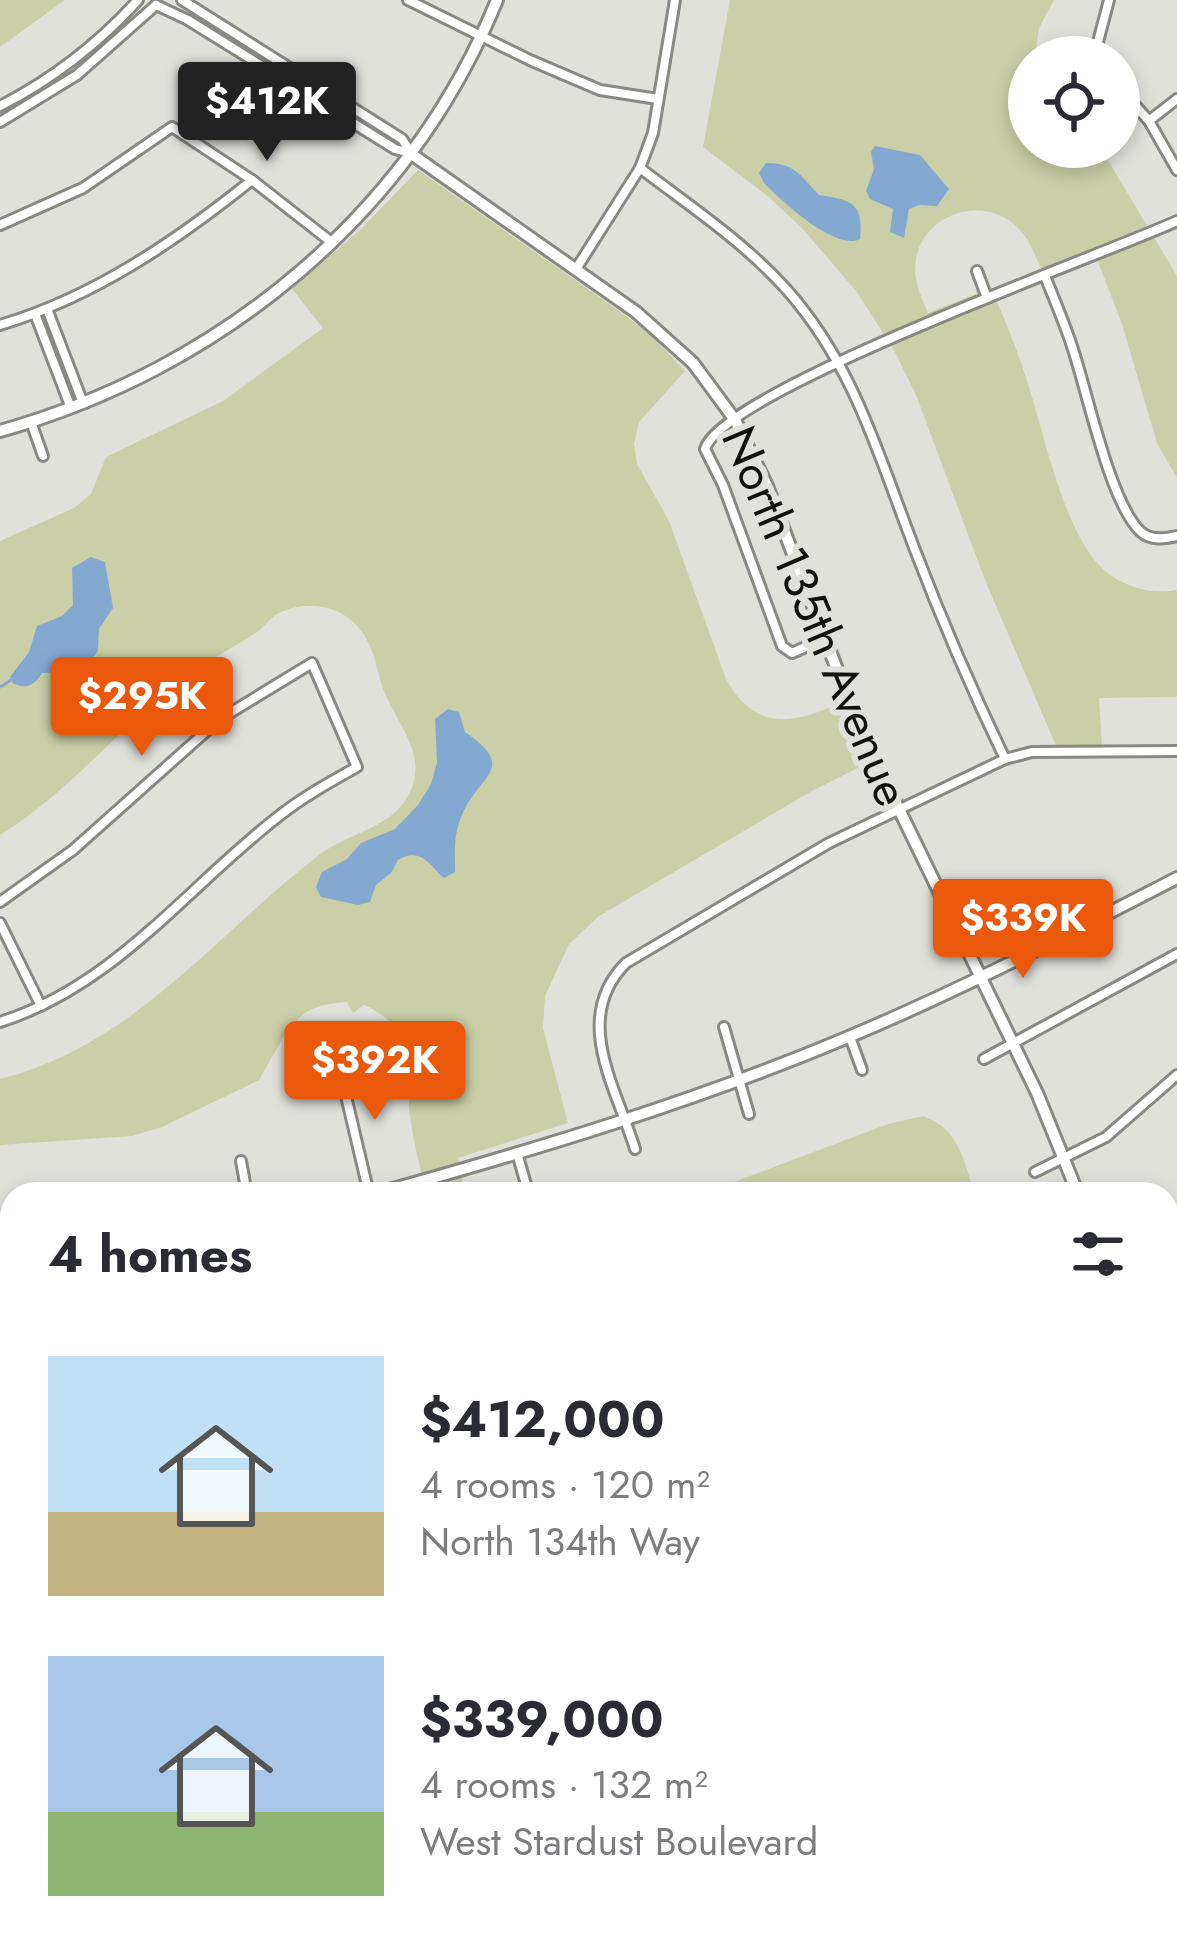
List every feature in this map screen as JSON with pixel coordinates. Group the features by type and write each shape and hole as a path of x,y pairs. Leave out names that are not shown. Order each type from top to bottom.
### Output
{"street":[{"path":"138,0 52,77 0,108 2,121 77,76 156,2"},
{"name":"North 135th Avenue","path":"182,0 402,139 410,153"},
{"path":"408,0 600,90 658,99"},
{"path":"0,431 77,406 202,345 263,303 366,208 410,153 452,91 496,0"},
{"path":"576,269 640,168 653,133 675,0"},
{"path":"1100,36 1109,0"},
{"name":"North 135th Avenue","path":"156,2 395,149 410,153 576,269 676,346 735,420 767,486 823,639 898,808 1014,1045 1074,1182"},
{"path":"211,35 218,23"},
{"path":"111,29 121,38"},
{"path":"304,92 309,81"},
{"path":"1149,121 1177,100"},
{"path":"1140,111 1177,170"},
{"path":"0,225 83,188 172,127 252,180 332,242"},
{"path":"640,168 737,241 786,289 837,363 880,447 945,630 1005,759"},
{"path":"0,325 47,309 135,265 252,180"},
{"path":"823,639 792,653 782,646 723,484 705,449 710,437 837,363 917,325 1177,221"},
{"path":"977,271 988,298"},
{"path":"1045,276 1130,516 1141,532 1153,538 1177,536"},
{"path":"47,309 77,406"},
{"path":"34,314 77,406"},
{"path":"50,353 62,348"},
{"path":"31,422 43,456"},
{"path":"0,902 74,850 220,719 312,663 356,766 277,818 122,956 41,1006 0,1022"},
{"path":"635,1149 598,1029 598,1012 611,978 626,964 808,855 1005,759 1032,752 1177,752"},
{"path":"412,1182 739,1081 980,977 1177,878"},
{"path":"0,923 41,1006"},
{"path":"984,1059 1177,954"},
{"path":"724,1027 749,1114"},
{"path":"850,1036 862,1070"},
{"path":"338,1062 369,1182"},
{"path":"1035,1172 1106,1137 1177,1075"},
{"path":"517,1151 525,1182"},
{"path":"242,1161 245,1182"}],"green space":[{"path":"0,0 65,0 0,47"},
{"path":"730,0 1054,0 1038,36 1008,36 1008,168 1113,168 1177,276 1177,478 1157,443 1122,324 1093,249 1041,269 1018,228 1005,218 974,210 958,213 931,230 921,243 915,273 928,313 991,288 1020,360 1066,506 1087,550 1126,584 1177,590 1177,697 1099,698 1102,747 1057,748 893,348 856,291 802,228 703,147"},
{"path":"418,170 650,334 685,371 639,422 634,444 637,464 669,521 726,679 749,708 775,719 805,716 839,703 866,764 599,916 569,944 545,996 543,1028 568,1123 458,1158 463,1182 424,1182 410,1120 408,1050 383,1016 364,1005 353,1013 347,1002 319,1006 303,1015 291,1038 285,1034 259,1080 162,1127 132,1136 0,1145 0,1079 48,1063 132,1015 319,855 391,816 414,782 410,744 362,632 342,614 304,606 277,614 176,683 65,785 0,835 0,541 74,508 91,494 106,457 223,401 323,328 292,289 360,230"},
{"path":"923,1116 935,1122 953,1137 971,1182 734,1182 888,1124"}],"water":[{"path":"875,146 920,155 949,189 937,206 909,209 904,238 890,232 893,209 870,199 866,191"},
{"path":"766,163 791,168 819,195 853,205 860,217 860,239 838,238 796,212 764,183 759,173"},
{"path":"91,557 105,562 113,608 99,629 98,651 82,671 42,673 26,686 13,683 10,677 29,652 37,626 62,616 73,605 72,568"},
{"path":"448,709 459,712 465,732 490,755 492,764 459,822 455,872 444,878 424,859 406,856 376,885 370,902 358,905 321,897 316,887 322,872 347,859 361,843 395,829 418,805 437,762 435,719"}],"waterway":[{"path":"0,687 11,680"}]}
